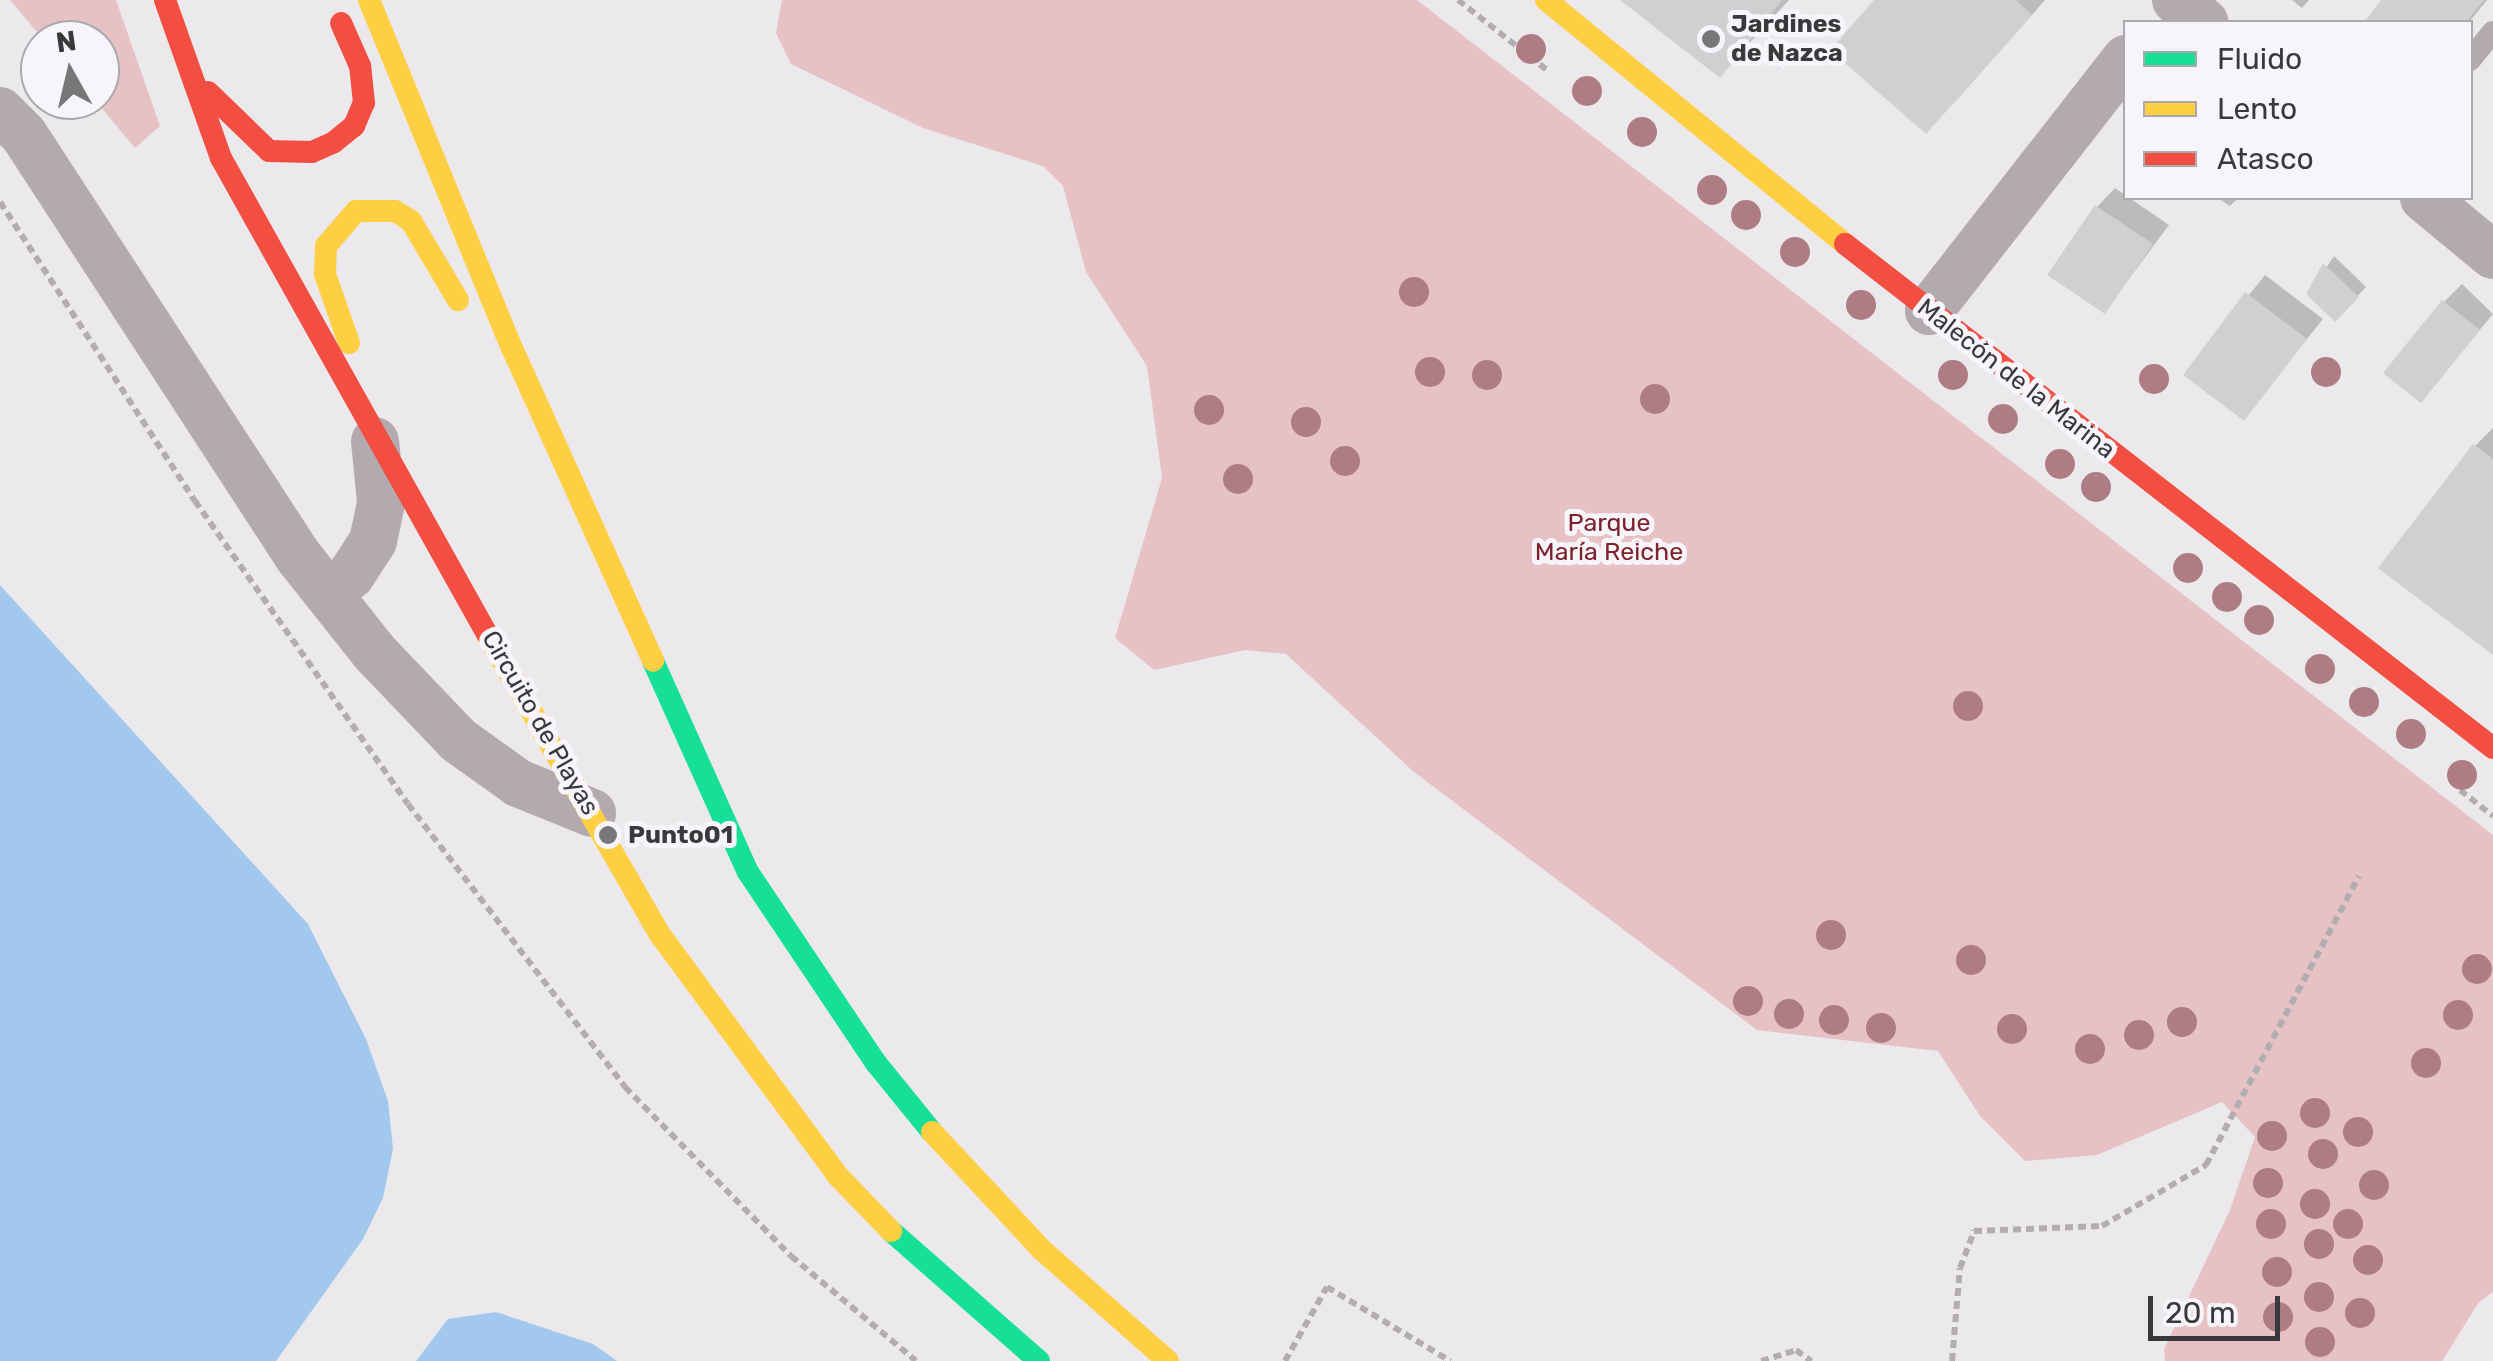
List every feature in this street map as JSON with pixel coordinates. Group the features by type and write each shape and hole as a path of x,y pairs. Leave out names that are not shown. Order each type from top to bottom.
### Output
{"main road":[{"name":"Circuito de Playas","path":"165,0 221,158 304,316 374,427 661,936 792,1121 895,1235 1040,1361"},
{"path":"188,66 254,144 288,155 312,152 354,126 364,103 360,66 332,0"},
{"path":"369,0 512,348 748,872 806,962 931,1130 1042,1250 1168,1361"},
{"name":"Malecón de la Marina","path":"1546,0 1929,311 2493,748"},
{"path":"374,427 325,274 326,246 356,211 395,211 411,221 475,322 512,348"}],"street":[{"path":"2156,20 2174,0 2201,20"},
{"path":"1929,311 2123,63"},
{"path":"0,110 24,135 329,594 458,740 518,783 592,813"},
{"path":"2426,200 2493,256"},
{"path":"329,594 352,575 373,541 381,502 374,427"}],"lane":[{"path":"2473,56 2493,32"}],"path":[{"path":"0,202 195,501 386,772 625,1088 791,1256 916,1361"},
{"path":"1952,1361 1960,1268 1974,1231 2102,1226 2206,1166 2358,876"},
{"path":"1285,1361 1327,1287 1450,1361"},
{"path":"1761,1361 1796,1350 1812,1361"}],"green space":[{"path":"10,0 116,0 160,126 135,148 112,120 120,120 120,20 27,20"},
{"name":"Parque María Reiche","path":"782,0 1417,0 2493,835 2493,1292 2479,1302 2442,1361 2165,1361 2164,1349 2230,1210 2255,1137 2222,1102 2097,1155 2025,1161 1980,1116 1938,1051 1757,1030 1414,772 1286,654 1245,650 1154,670 1115,638 1162,478 1147,366 1086,272 1063,186 1043,166 923,128 791,64 776,33"}],"water":[{"path":"0,585 308,924 366,1039 388,1101 393,1149 383,1198 363,1239 276,1361 0,1361"},
{"path":"496,1312 593,1344 617,1361 416,1361 448,1319"}],"building":[{"name":"Jardines de Nazca","path":"1620,0 1782,0 1720,78"},
{"path":"1874,0 2016,0 2032,15 1926,134 1830,50"},
{"path":"2381,0 2484,0 2468,20 2366,20"},
{"path":"2095,205 2153,244 2105,314 2047,275"},
{"path":"2323,263 2359,297 2335,322 2306,294"},
{"path":"2245,292 2307,339 2244,421 2183,375"},
{"path":"2442,300 2480,330 2421,403 2383,373"},
{"path":"2473,444 2493,459 2493,655 2378,568"}],"traffic: fast":[{"path":"653,661 748,872 876,1063 932,1132"},
{"path":"891,1231 1039,1361"}],"traffic: slow":[{"path":"369,0 512,348 653,661"},
{"path":"1546,0 1845,244"},
{"path":"349,343 325,274 326,246 356,211 395,211 411,221 458,300"},
{"path":"487,634 661,936 837,1175 891,1231"},
{"path":"932,1132 1042,1250 1168,1361"}],"traffic: jam":[{"path":"165,0 221,158 487,634"},
{"path":"208,92 269,151 312,152 334,142 354,126 364,103 360,66 341,23"},
{"path":"1845,244 2493,748"}],"place":[{"name":"Jardines de Nazca","path":"1711,39"},
{"name":"Punto01","path":"608,835"}]}
